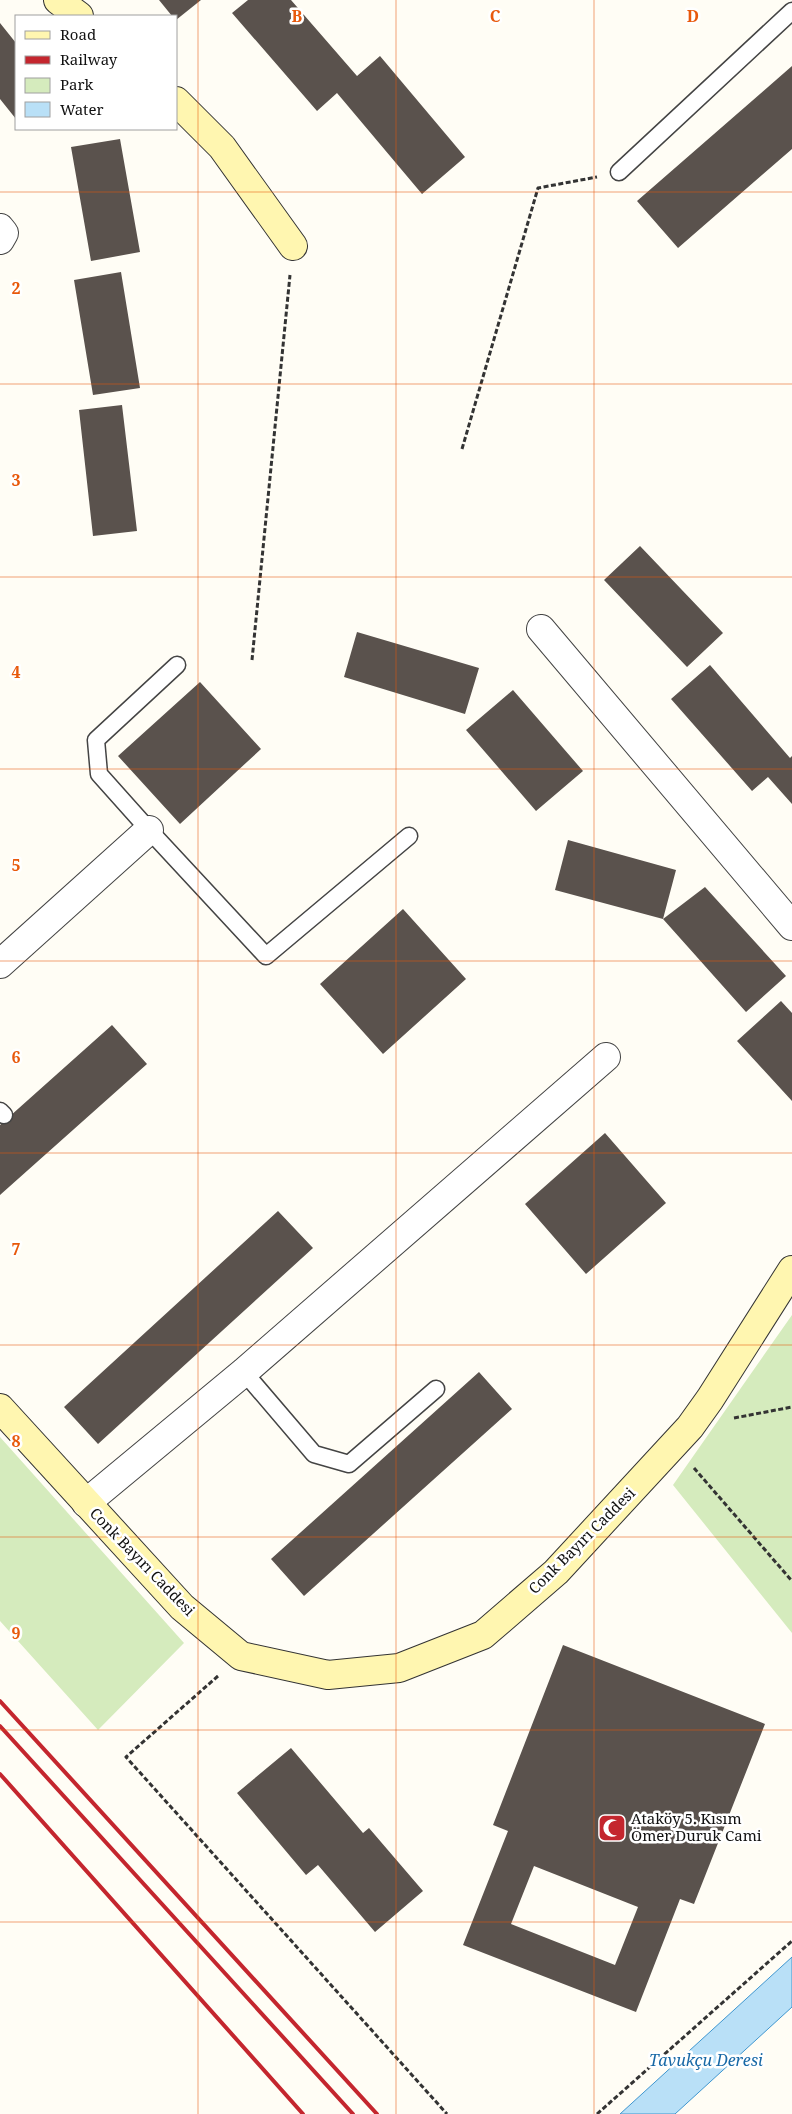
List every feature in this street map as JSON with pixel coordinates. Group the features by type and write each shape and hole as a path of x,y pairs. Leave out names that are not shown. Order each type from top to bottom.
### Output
{"street":[{"path":"58,0 78,15"},
{"path":"178,103 222,147 293,246"},
{"path":"0,228 4,233 0,240"},
{"path":"541,629 792,926"},
{"path":"0,964 149,830"},
{"path":"86,1503 244,1372 606,1057"},
{"name":"Conk Bayırı Caddesi","path":"0,1408 182,1607 241,1656 328,1675 399,1668 483,1635 556,1572 682,1436 710,1399 792,1270"}],"lane":[{"path":"620,172 792,10"},
{"path":"177,665 96,740 99,774 266,956 409,836"},
{"path":"244,1372 314,1454 349,1464 436,1389"}],"path":[{"path":"462,448 538,188 620,172"},
{"path":"252,660 293,246"},
{"path":"792,1407 682,1436 792,1581"},
{"path":"241,1656 126,1757 447,2114"},
{"path":"597,2114 792,1942"}],"green space":[{"path":"792,1315 792,1633 673,1485"},
{"path":"0,1437 184,1643 98,1730 0,1621"}],"water":[{"name":"Tavukçu Deresi","path":"792,1957 792,2007 675,2114 620,2114"}],"building":[{"path":"159,0 201,0 178,18 178,15 171,15"},
{"path":"248,0 291,0 357,76 380,56 465,157 422,194 337,93 317,111 232,13"},
{"path":"0,23 15,42 15,118 0,99"},
{"path":"792,66 792,149 678,248 637,201"},
{"path":"120,139 140,252 91,261 71,147"},
{"path":"121,272 140,388 93,395 74,280"},
{"path":"122,405 137,531 93,536 79,410"},
{"path":"640,546 723,633 687,667 604,580"},
{"path":"357,632 479,668 465,714 344,677"},
{"path":"710,665 790,758 792,756 792,804 768,777 752,791 671,699"},
{"path":"200,682 261,749 180,824 118,756"},
{"path":"513,690 583,771 536,811 466,730"},
{"path":"568,840 676,870 663,919 555,890"},
{"path":"705,887 786,976 746,1012 663,919"},
{"path":"403,909 466,979 383,1054 320,984"},
{"path":"781,1001 792,1013 792,1101 737,1041"},
{"path":"112,1025 147,1064 0,1195 0,1125"},
{"path":"605,1133 666,1203 586,1274 525,1204"},
{"path":"278,1211 313,1248 98,1444 64,1407"},
{"path":"479,1372 512,1409 304,1596 271,1559"},
{"name":"Ataköy 5. Kısım Ömer Duruk Cami","path":"563,1645 765,1724 694,1904 680,1899 636,2012 463,1945 508,1831 493,1825","holes":["534,1866 638,1907 615,1965 511,1924"]},
{"path":"291,1748 363,1833 369,1828 423,1891 375,1932 318,1865 306,1875 237,1793"}],"railway":[{"path":"0,1701 377,2114"},
{"path":"0,1726 353,2114"},
{"path":"0,1774 303,2114"}],"place":[{"name":"Ataköy 5. Kısım Ömer Duruk Cami","path":"612,1828"}]}
